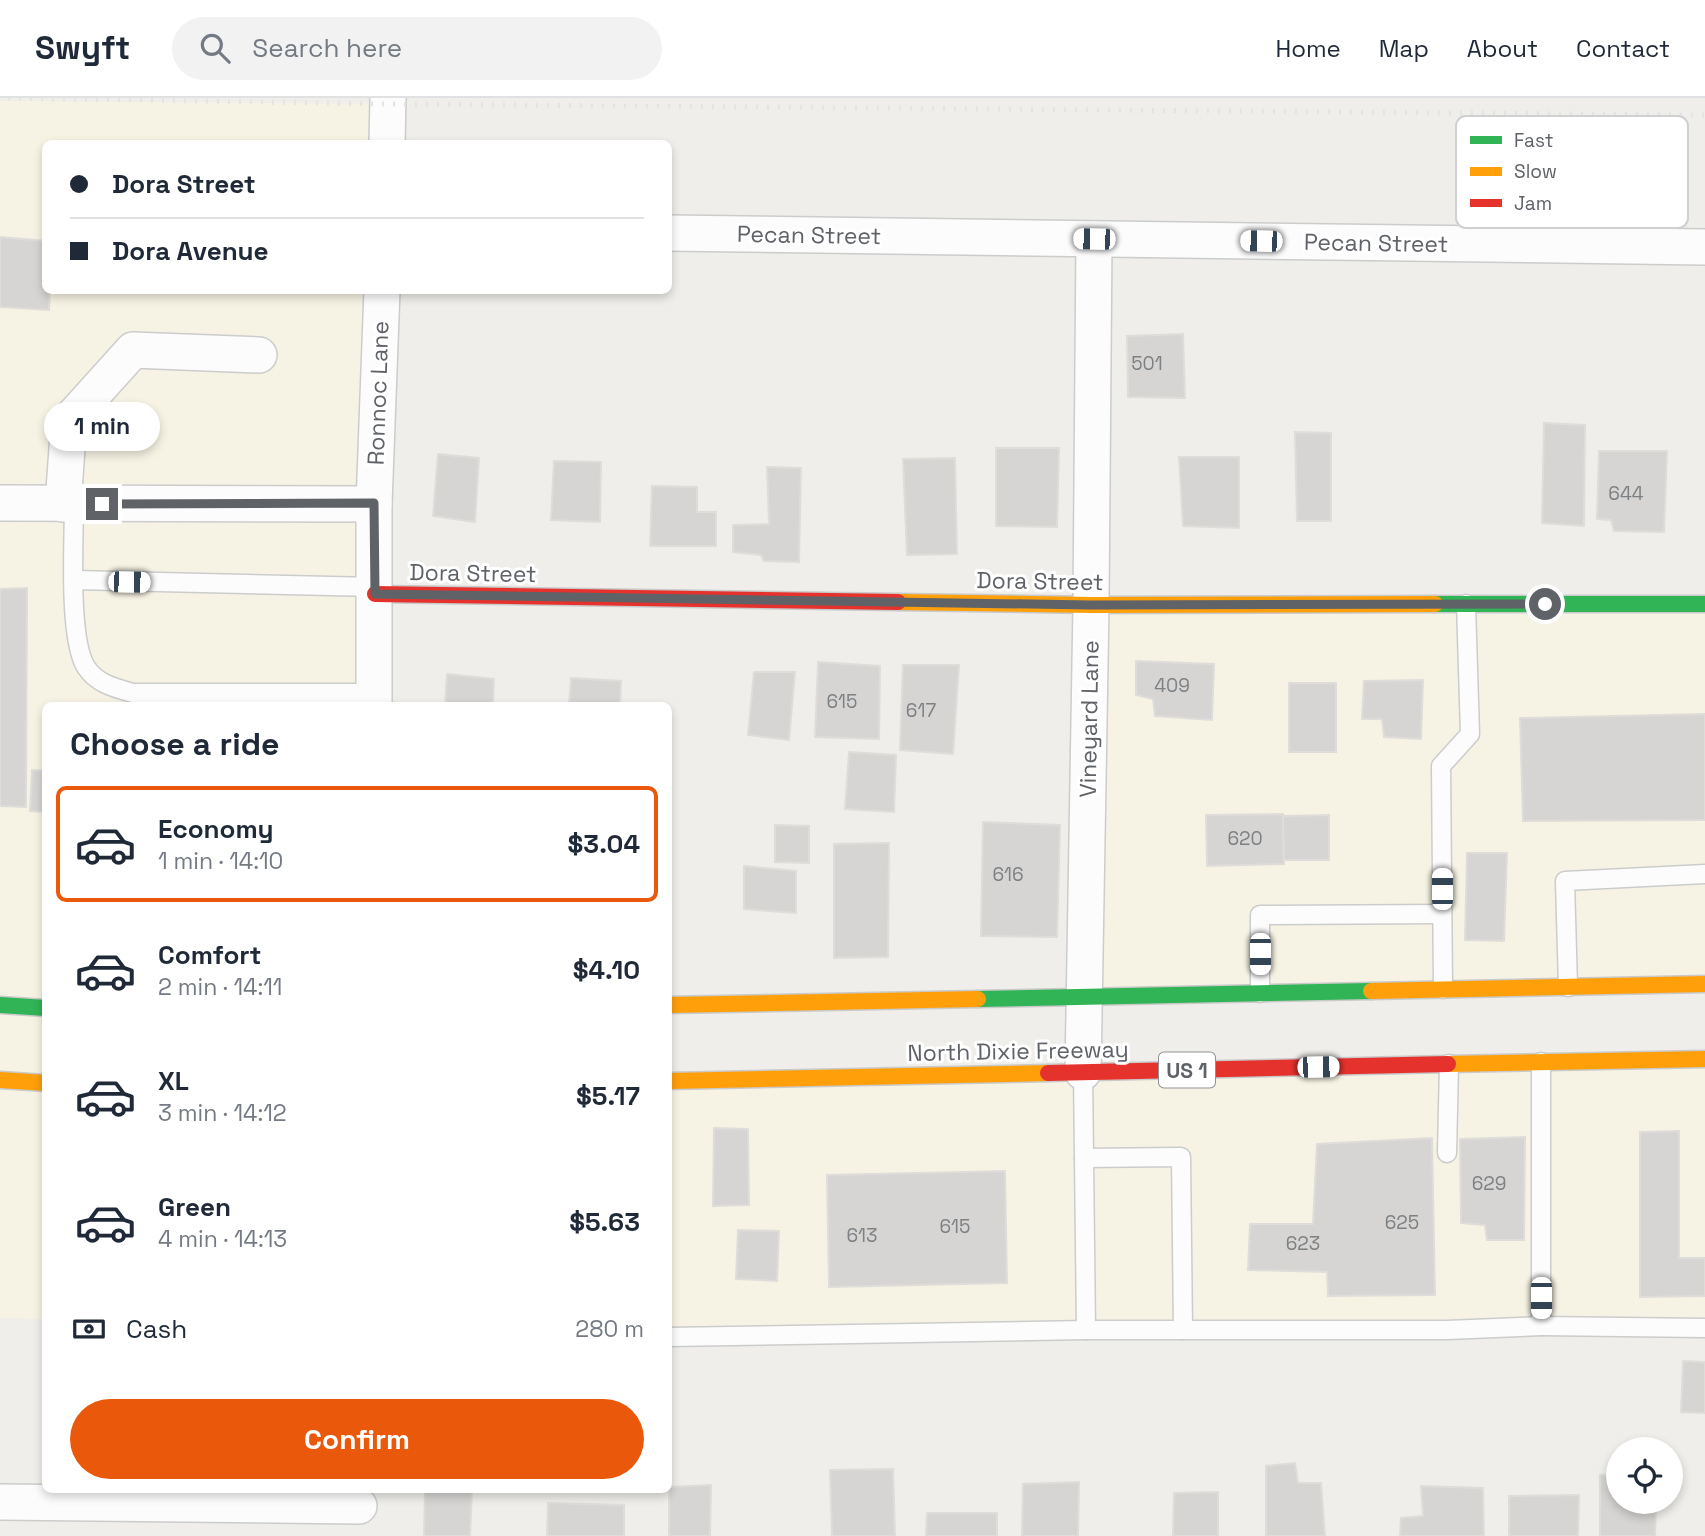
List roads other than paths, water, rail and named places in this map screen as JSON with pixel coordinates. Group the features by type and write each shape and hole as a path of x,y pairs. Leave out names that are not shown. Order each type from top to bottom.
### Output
{"main road":[{"name":"Dora Street","path":"375,590 1091,605 1705,604"},
{"path":"672,1005 1705,984"},
{"path":"0,1005 42,1008"},
{"name":"North Dixie Freeway","path":"672,1081 1705,1059"},
{"path":"0,1080 42,1083"}],"street":[{"path":"387,140 388,98"},
{"name":"Pecan Street","path":"672,233 1705,247"},
{"name":"Vineyard Lane","path":"1083,1072 1094,239"},
{"name":"Ronnoc Lane","path":"374,699 374,503 382,294"},
{"path":"69,504 69,421 133,349 258,355"},
{"path":"0,503 374,503"},
{"path":"0,1502 360,1510"}],"lane":[{"path":"69,504 79,649 86,667 99,681 133,693 191,699 374,699"},
{"path":"74,580 375,590"},
{"path":"1443,989 1441,766 1470,734 1466,604"},
{"path":"1568,987 1565,881 1705,874"},
{"path":"1260,993 1260,915 1442,914"},
{"path":"1541,1062 1541,1326"},
{"path":"1447,1153 1449,1064"},
{"path":"1083,1072 1086,1330"},
{"path":"1084,1158 1181,1157 1184,1330"},
{"path":"672,1337 1086,1330 1447,1330 1541,1326 1705,1328"}],"railway":[{"path":"8,98 388,104 1705,115"}]}
